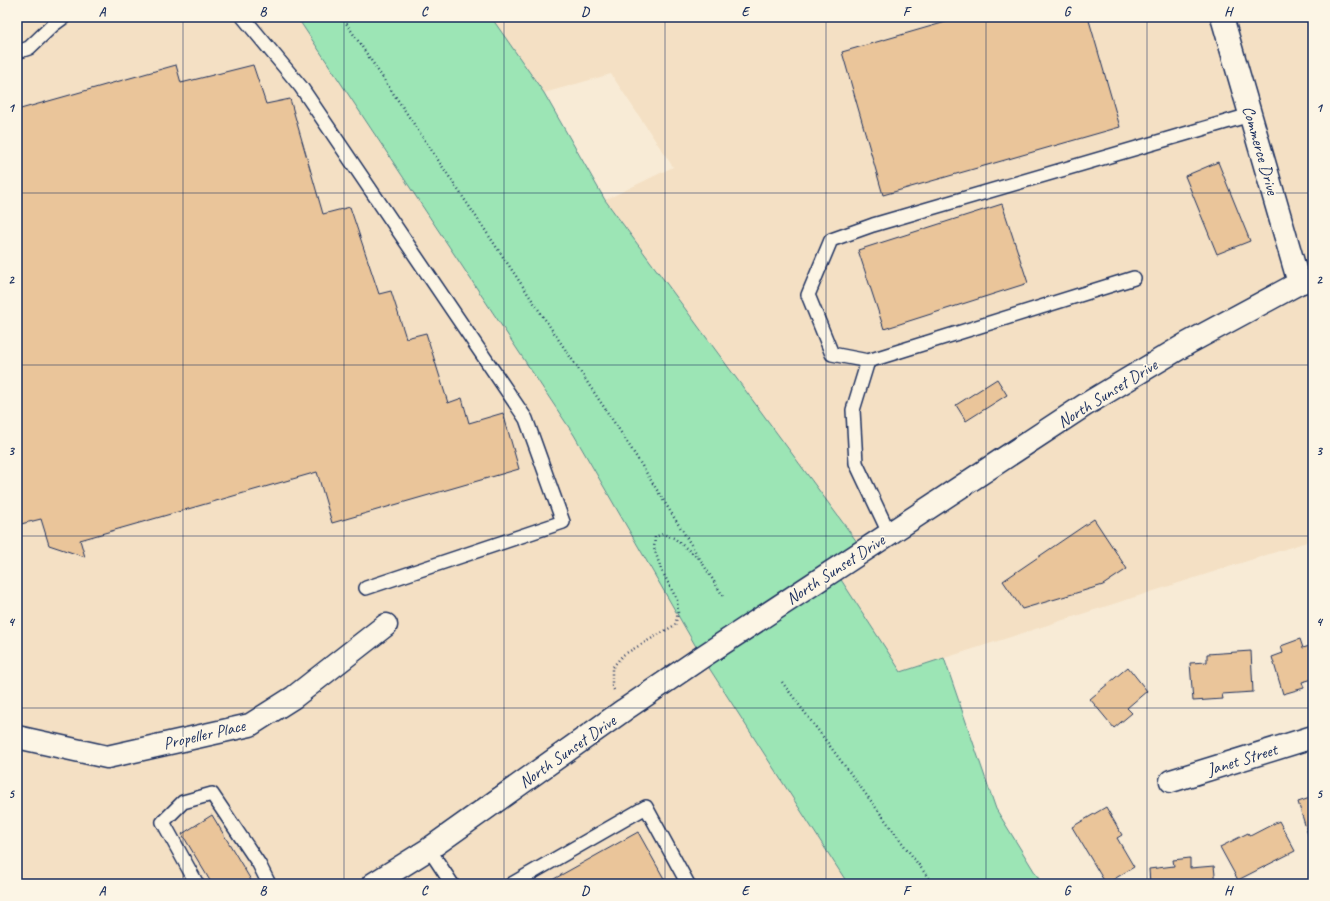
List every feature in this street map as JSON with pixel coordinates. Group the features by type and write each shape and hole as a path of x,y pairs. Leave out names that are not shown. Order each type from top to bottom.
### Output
{"main road":[{"name":"Commerce Drive","path":"1222,17 1250,114 1306,281"},
{"name":"North Sunset Drive","path":"373,884 429,849 624,710 702,657 1091,401 1188,343 1306,281"},
{"name":"Propeller Place","path":"17,737 107,757 250,725 294,697 386,625"},
{"name":"Janet Street","path":"1171,781 1313,738"}],"lane":[{"path":"17,52 29,48 64,17"},
{"path":"243,17 301,87 526,419 563,522 366,588"},
{"path":"1134,278 868,361 832,354 808,295 831,240 873,225 1250,114"},
{"path":"868,361 853,410 856,463 889,533"},
{"path":"196,884 163,822 183,802 212,794 259,864 265,882"},
{"path":"512,884 646,807 688,884"},
{"path":"429,849 452,884"}],"path":[{"path":"342,17 624,437 723,596"},
{"path":"624,710 612,686 612,668 623,655 675,624 678,613 677,600 661,569 654,548 655,537 663,534 674,538 700,560"},
{"path":"782,682 933,884"}],"shaded area":[{"path":"17,17 297,17 574,435 702,657 848,884 17,884"},
{"path":"491,17 1313,17 1313,540 901,672 834,569 863,550 605,200 673,167 611,74 544,93"}],"green space":[{"path":"297,17 491,17 544,93 605,200 863,550 834,569 901,672 944,658 996,809 1042,884 848,884 702,657 574,435"}],"building":[{"path":"963,17 1088,17 1120,127 883,195 842,52"},
{"path":"176,65 181,83 253,65 266,104 290,99 323,214 350,207 379,294 391,291 406,338 426,333 448,403 462,398 469,423 503,413 519,469 332,523 317,472 80,540 85,557 49,545 41,519 17,525 17,110"},
{"path":"1218,162 1250,241 1217,254 1185,176"},
{"path":"1002,204 1028,283 884,329 858,250"},
{"path":"997,379 1007,395 966,421 956,405"},
{"path":"1094,519 1127,569 1103,585 1022,609 1003,581"},
{"path":"1300,639 1303,648 1313,645 1313,679 1302,682 1304,688 1283,694 1272,657 1283,653 1281,646"},
{"path":"1251,651 1253,692 1222,694 1223,699 1193,701 1190,663 1207,662 1207,654"},
{"path":"1128,667 1147,691 1127,708 1132,713 1114,728 1090,699"},
{"path":"1313,797 1313,836 1309,838 1298,802"},
{"path":"1106,807 1122,835 1117,838 1134,867 1106,884 1072,827"},
{"path":"212,815 251,880 245,884 212,884 182,834"},
{"path":"1279,821 1295,851 1238,880 1220,847 1248,833 1250,836"},
{"path":"638,832 667,884 545,884"},
{"path":"1190,858 1190,868 1214,866 1216,884 1150,884 1149,869 1174,866 1173,860"}]}
